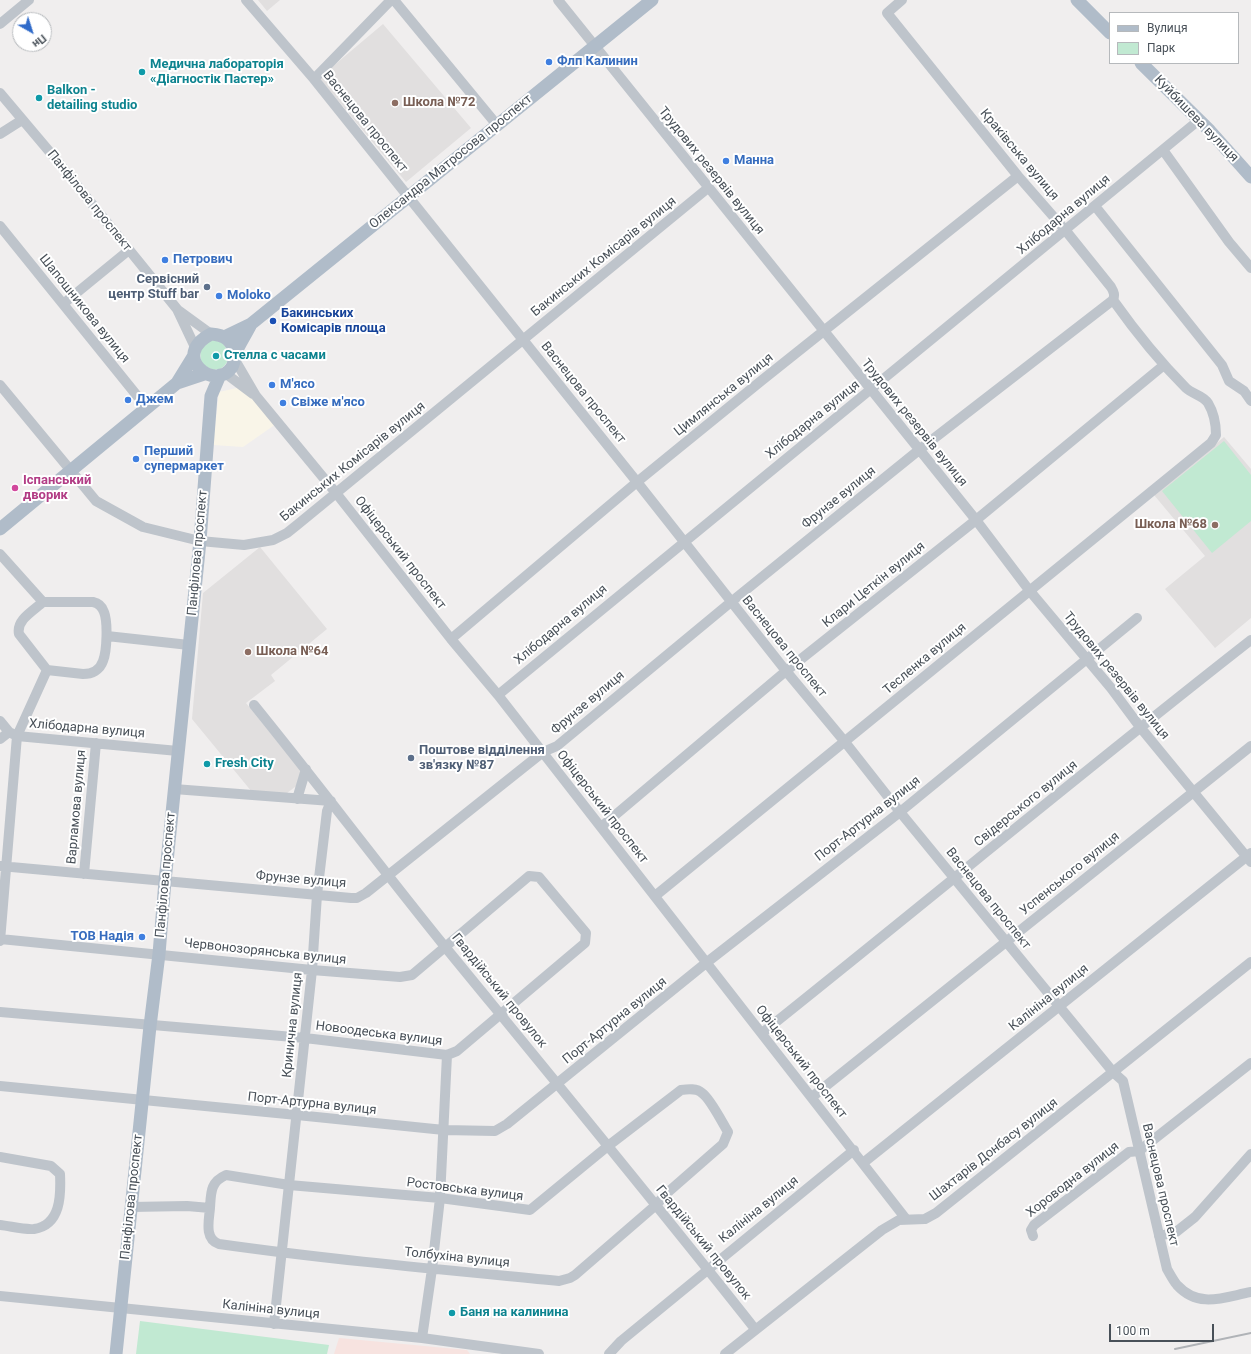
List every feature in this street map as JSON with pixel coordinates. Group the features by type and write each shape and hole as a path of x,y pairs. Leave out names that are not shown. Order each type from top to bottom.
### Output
{"main road":[{"name":"Олександра Матросова проспект","path":"251,324 652,0"},
{"path":"1077,0 1109,32"},
{"name":"Куйбишева вулиця","path":"1142,64 1199,120 1251,177"},
{"path":"177,383 202,339 211,334 224,336 251,324"},
{"path":"0,529 177,383 204,374 212,376 223,374 231,368 235,356 251,324"},
{"path":"224,336 232,344 235,356"},
{"path":"194,352 198,367 204,374"},
{"name":"Панфілова проспект","path":"116,1354 150,1026 159,954 174,789 200,541 211,396 204,374"},
{"name":"Панфілова проспект","path":"211,396 223,374"}],"street":[{"path":"0,24 29,0"},
{"name":"Васнецова проспект","path":"246,0 314,79 637,482 786,671 846,742 900,812 1113,1072 1123,1081 1167,1269 1177,1285 1191,1296 1209,1301 1251,1292"},
{"path":"314,79 391,0"},
{"path":"394,0 497,125"},
{"name":"Трудових резервів вулиця","path":"558,0 976,520 1029,590 1111,688 1140,727 1250,857"},
{"name":"Краківська вулиця","path":"902,0 887,13 1018,176 1066,230 1111,287 1114,296 1113,300 1164,365 1187,389 1195,395 1204,398 1207,402 1216,426 1216,435 1211,443"},
{"name":"Панфілова проспект","path":"0,93 176,309 194,352"},
{"path":"0,134 22,120"},
{"name":"Хлібодарна вулиця","path":"498,695 1199,120"},
{"path":"1163,150 1229,242 1251,268"},
{"name":"Цимлянська вулиця","path":"451,638 637,482 823,331 1018,176"},
{"name":"Бакинських Комісарів вулиця","path":"0,385 96,501 143,527 200,541 244,545 273,540 287,533 708,188"},
{"path":"1095,206 1222,364 1229,381 1244,391 1251,401"},
{"name":"Шапошникова вулиця","path":"0,226 147,408"},
{"path":"63,304 129,250"},
{"name":"Фрунзе вулиця","path":"3,867 357,898 366,894 543,752 557,746 731,602 919,450 1113,300"},
{"name":"Панфілова проспект","path":"176,309 211,334"},
{"path":"235,356 256,396"},
{"name":"Клари Цеткін вулиця","path":"601,826 786,671 976,520 1164,365"},
{"path":"223,374 256,396"},
{"name":"Офіцерський проспект","path":"256,396 498,695 706,963 854,1150 906,1219"},
{"name":"Тесленка вулиця","path":"655,896 846,742 1029,590 1211,443"},
{"path":"0,554 42,602"},
{"path":"42,602 93,602 102,607 105,614 107,636 103,662 93,672 84,674 47,670 18,631 21,622 42,602"},
{"name":"Порт-Артурна вулиця","path":"0,1086 142,1101 297,1114 444,1130 496,1131 558,1084 706,963 900,812 1137,618"},
{"path":"107,636 189,645"},
{"name":"Свідерського вулиця","path":"762,1033 955,879 1140,727 1251,640"},
{"path":"0,940 3,867 13,734 47,670"},
{"name":"Гвардійський провулок","path":"254,706 332,801 445,947 558,1084 755,1329"},
{"path":"0,721 13,734"},
{"path":"0,739 13,734"},
{"name":"Хлібодарна вулиця","path":"13,734 178,751"},
{"name":"Варламова вулиця","path":"84,874 96,743"},
{"name":"Успенського вулиця","path":"812,1097 1251,746"},
{"path":"297,799 306,769"},
{"path":"174,789 332,801"},
{"name":"Кринична вулиця","path":"274,1324 312,970 317,895 327,811 332,801"},
{"name":"Калініна вулиця","path":"864,1163 1059,1006 1250,857"},
{"name":"Новоодеська вулиця","path":"0,1012 150,1026 305,1038 447,1055 457,1051 500,1013 585,943 586,933 539,877 529,876 445,947"},
{"name":"Червонозорянська вулиця","path":"0,940 400,977 412,975 445,947"},
{"name":"Шахтарів Донбасу вулиця","path":"725,1354 882,1230 895,1222 906,1219 925,1219 936,1213 1251,962"},
{"path":"422,1338 440,1198 447,1055"},
{"name":"Хороводна вулиця","path":"1033,1236 1031,1230 1034,1224 1129,1152 1139,1151 1251,1063"},
{"name":"Ростовська вулиця","path":"210,1208 212,1188 217,1180 226,1175 289,1185 440,1198 530,1210 608,1146 681,1090 692,1089 702,1093 715,1110"},
{"name":"Толбухіна вулиця","path":"210,1208 209,1233 212,1239 216,1242 282,1253 432,1269 559,1281 565,1280 575,1275 656,1205 667,1193 723,1144 728,1132 715,1110"},
{"name":"Калініна вулиця","path":"609,1354 621,1341 854,1150"},
{"path":"1159,1236 1176,1232 1195,1217 1251,1154"},
{"path":"0,1157 51,1166 60,1174 61,1197 54,1217 47,1225 33,1229 0,1225"},
{"path":"131,1208 187,1206 210,1208"},
{"name":"Калініна вулиця","path":"0,1296 422,1338 539,1354"}],"shaded area":[{"path":"258,0 280,0 267,11"},
{"name":"Школа №72","path":"383,24 471,128 406,182 319,78"},
{"path":"241,387 276,424 243,447 213,445 219,392"},
{"name":"Школа №68","path":"1224,437 1251,469 1251,618 1215,648 1165,589 1205,556 1154,495"},
{"name":"Школа №64","path":"260,547 327,629 271,675 275,681 246,703 307,778 283,796 252,792 192,719 203,593"},
{"path":"339,1338 467,1350 470,1354 334,1354"}],"green space":[{"path":"211,340 222,342 230,354 225,365 216,370 207,367 201,362 200,350"},
{"path":"1224,441 1251,475 1251,521 1212,553 1162,491"},
{"path":"140,1321 329,1345 327,1354 136,1354"}],"railway":[{"path":"1175,1349 1251,1333"}],"place":[{"name":"Флп Калинин","path":"549,62"},
{"name":"Медична лабораторія «Діагностік Пастер»","path":"142,72"},
{"name":"Balkon - detailing studio","path":"39,98"},
{"name":"Школа №72","path":"395,103"},
{"name":"Манна","path":"726,161"},
{"name":"Петрович","path":"165,260"},
{"name":"Сервісний центр Stuff bar","path":"207,287"},
{"name":"Moloko","path":"219,296"},
{"name":"Бакинських Комісарів площа","path":"273,321"},
{"name":"Стелла с часами","path":"216,356"},
{"name":"М'ясо","path":"272,385"},
{"name":"Джем","path":"128,400"},
{"name":"Свіже м'ясо","path":"283,403"},
{"name":"Перший супермаркет","path":"136,459"},
{"name":"Іспанський дворик","path":"15,488"},
{"name":"Школа №68","path":"1215,525"},
{"name":"Школа №64","path":"248,652"},
{"name":"Поштове відділення зв'язку №87","path":"411,758"},
{"name":"Fresh City","path":"207,764"},
{"name":"ТОВ Надія","path":"142,937"},
{"name":"Баня на калинина","path":"452,1313"}]}
